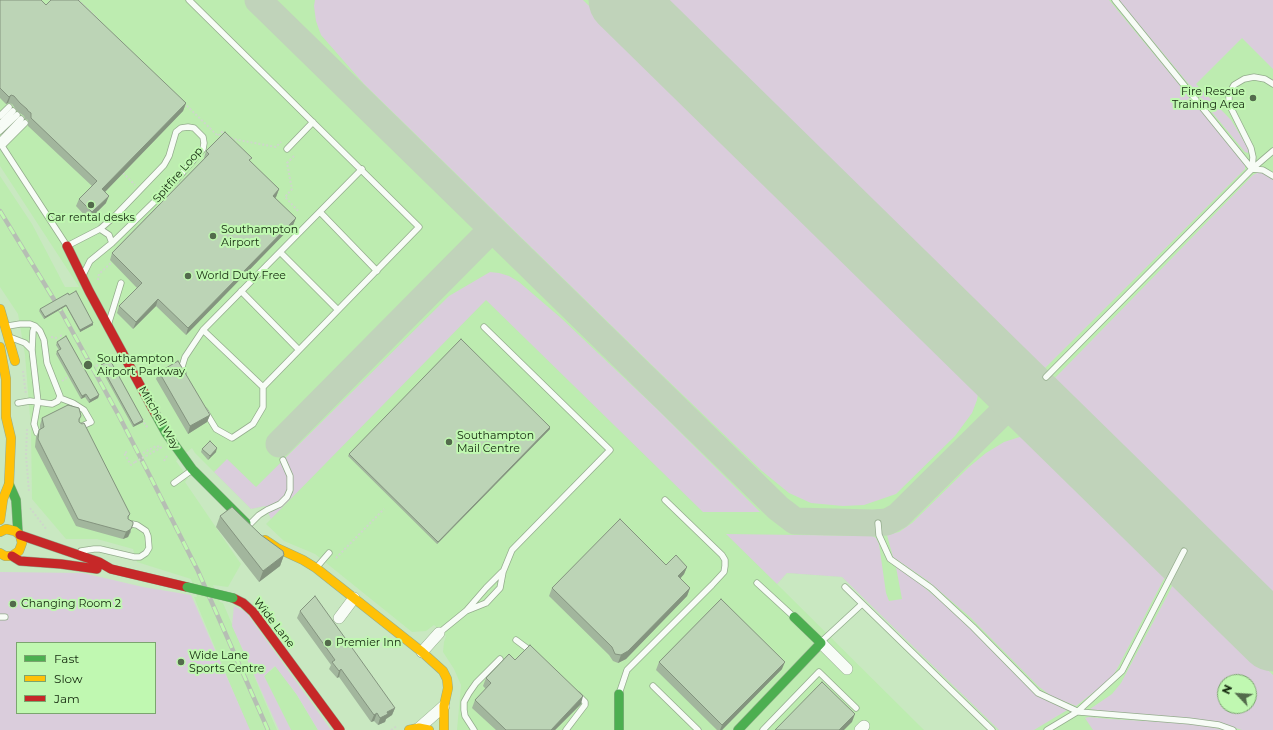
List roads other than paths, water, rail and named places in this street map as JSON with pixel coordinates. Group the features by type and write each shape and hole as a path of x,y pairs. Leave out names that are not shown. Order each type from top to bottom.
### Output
{"street":[{"name":"Mitchell Way","path":"67,246 82,261 82,277 166,433 192,469 205,484 268,543 316,568 422,652 443,671 447,680 448,688 444,706 444,730"},
{"path":"0,310 4,337 17,372"},
{"path":"0,347 6,380 6,417 11,438"},
{"path":"18,392 18,406"},
{"path":"0,520 3,499 9,484 11,438 15,424"},
{"path":"0,562 7,555 19,551 21,547 16,500 9,484"},
{"name":"Wide Lane","path":"0,532 6,529 11,529 19,534 99,562 111,569"},
{"name":"Wide Lane","path":"7,555 20,561 61,564 97,569 111,569 187,586 233,598 243,603 253,612 340,730"},
{"path":"339,618 354,598"},
{"path":"794,617 847,669"},
{"path":"422,652 439,633"},
{"path":"738,730 798,679 820,643"},
{"path":"619,694 619,730"},
{"path":"419,729 444,706"}],"lane":[{"path":"189,0 420,227 263,387 263,407 253,424 232,438 216,429 200,402"},
{"path":"1115,0 1252,169 1263,170 1273,176"},
{"path":"1252,169 1253,157 1251,148 1229,104 1229,94 1234,85 1244,79 1254,77 1265,79 1273,84"},
{"path":"0,116 17,115"},
{"path":"0,124 17,115"},
{"path":"0,131 17,115"},
{"path":"1,143 17,115"},
{"path":"287,149 313,122"},
{"name":"Spitfire Loop","path":"67,246 100,229 115,216 164,165 169,156 176,132 181,128 194,128 203,137 203,149 172,184 112,243 82,261 82,277"},
{"name":"Mitchell Way","path":"1,143 67,246"},
{"path":"1046,377 1252,169 1273,151"},
{"path":"185,376 181,370 185,357 203,330 362,169"},
{"path":"320,212 377,271"},
{"path":"100,229 109,235 112,243"},
{"path":"280,252 338,310"},
{"path":"108,324 121,283"},
{"path":"241,291 299,350"},
{"path":"3,330 24,324 35,326 40,331 43,337 46,359 60,398"},
{"path":"35,326 33,331 32,350 38,402 34,424 37,432"},
{"path":"466,612 486,604 500,588 503,572 512,550 610,450 484,326"},
{"path":"203,330 263,387"},
{"path":"4,337 22,341 32,350"},
{"path":"18,406 27,401 52,404 60,398"},
{"path":"60,398 82,408 91,422 80,427"},
{"path":"254,530 259,515 280,504 290,490 290,476 283,460"},
{"path":"174,483 192,469"},
{"path":"619,694 627,670 712,585 724,572 726,566 722,555 665,500"},
{"path":"878,523 879,535 890,559 931,588 973,627 1038,693 1077,712 1190,721 1219,725 1233,730"},
{"path":"74,553 94,548 140,557 146,553 149,548 148,536 146,531 137,525 129,525"},
{"path":"1047,730 1077,712 1122,672 1184,551"},
{"path":"316,568 329,553"},
{"path":"439,633 466,612 486,588 503,572"},
{"path":"757,583 794,617"},
{"path":"845,587 992,730"},
{"path":"820,643 862,604"},
{"path":"516,640 534,654"},
{"path":"474,730 466,716 464,702 476,683 500,659"},
{"path":"763,730 798,679 819,672 856,708"},
{"path":"653,686 698,730"},
{"path":"566,730 585,705 574,692"}],"railway":[{"path":"0,211 61,311 119,416 198,571 268,730"}],"place":[{"name":"Fire Rescue Training Area","path":"1253,98"},
{"name":"Car rental desks","path":"91,205"},
{"name":"Southampton Airport","path":"213,236"},
{"name":"World Duty Free","path":"188,276"},
{"name":"Southampton Airport Parkway","path":"88,365"},
{"name":"Southampton Mail Centre","path":"449,442"},
{"name":"Changing Room 2","path":"13,604"},
{"name":"Premier Inn","path":"328,643"},
{"name":"Wide Lane Sports Centre","path":"181,662"}]}
